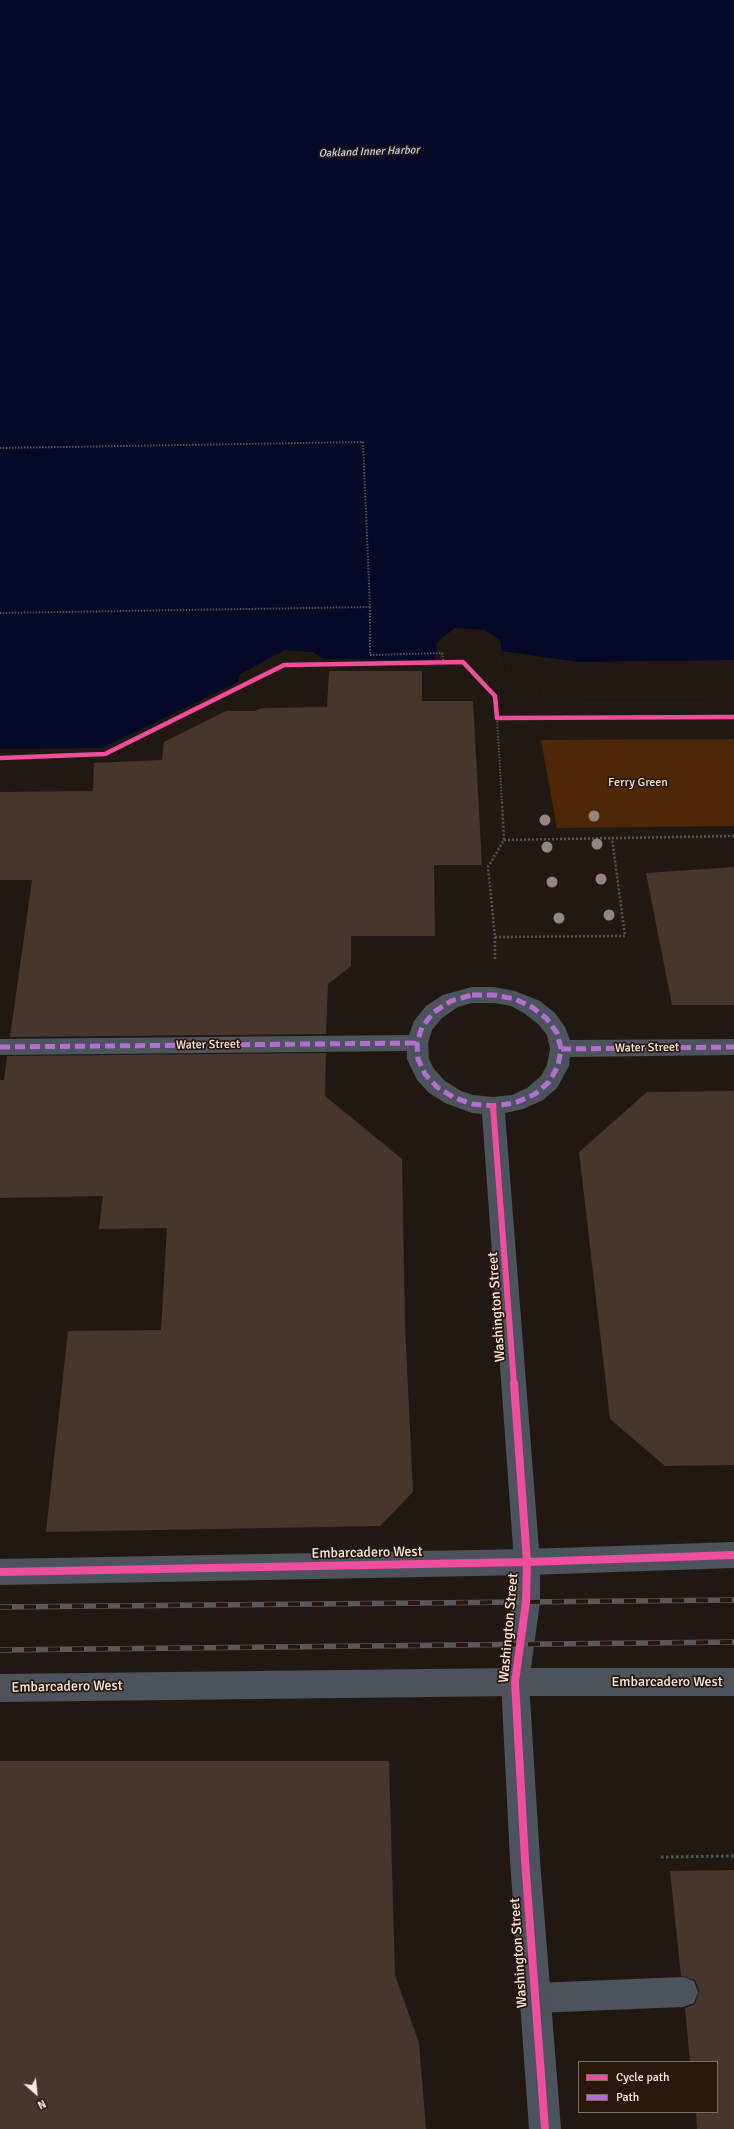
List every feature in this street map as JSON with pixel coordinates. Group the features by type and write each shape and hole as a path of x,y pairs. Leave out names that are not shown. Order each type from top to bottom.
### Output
{"street":[{"path":"472,995 494,995 515,999 532,1007 547,1019 557,1033 561,1050 558,1066 550,1082 535,1094 515,1103 493,1106 472,1104 453,1097 437,1087 425,1074 418,1059 416,1043 422,1027 434,1012 451,1001 472,995"},
{"name":"Water Street","path":"0,1047 416,1043"},
{"name":"Water Street","path":"561,1050 734,1047"},
{"name":"Washington Street","path":"493,1106 527,1562 526,1602 515,1682 535,1998 545,2129"},
{"name":"Embarcadero West","path":"0,1572 527,1562 734,1555"},
{"name":"Embarcadero West","path":"0,1688 515,1682 734,1682"},
{"path":"535,1998 683,1992"}],"path":[{"path":"0,448 363,442 370,607 370,655 442,653 447,663 436,663"},
{"path":"0,613 370,607"},
{"path":"494,995 495,937 488,867 504,840 496,711"},
{"path":"497,718 505,718"},
{"path":"504,840 734,836"},
{"path":"495,937 625,936 612,838"},
{"path":"661,1857 734,1856"}],"green space":[{"name":"Ferry Green","path":"734,739 734,826 557,828 541,740"}],"water":[{"name":"Oakland Inner Harbor","path":"0,0 734,0 734,700 542,701 540,686 506,673 500,640 485,630 455,628 437,642 435,660 325,659 312,652 285,650 240,674 238,682 102,748 0,749"}],"pier":[{"path":"502,651 578,662 734,660 734,700 542,701 540,686 506,673"}],"building":[{"path":"329,671 422,671 422,701 473,701 482,865 434,865 435,936 351,936 351,966 328,984 326,1034 10,1037 32,880 0,880 0,792 93,791 94,763 162,760 164,742 226,711 255,711 262,708 327,707"},
{"path":"734,867 734,1005 672,1005 646,873"},
{"path":"326,1053 325,1096 402,1159 405,1325 413,1492 380,1526 46,1532 68,1331 161,1330 167,1228 99,1229 103,1196 0,1198 0,1080 4,1080 7,1056"},
{"path":"734,1091 734,1465 665,1466 610,1419 579,1152 647,1092"},
{"path":"0,1761 389,1761 395,1975 419,2043 426,2129 0,2129"},
{"path":"734,1870 734,2129 697,2129 696,2113 718,2113 718,2061 690,2061 685,2008 695,2004 699,1991 695,1980 681,1976 670,1871"}],"railway":[{"path":"0,1607 734,1600"},
{"path":"0,1650 734,1642"}],"marked path":[{"path":"472,995 494,995 515,999 532,1007 547,1019 557,1033 561,1049 558,1066 549,1082 535,1094 515,1103 493,1106 472,1104 453,1097 437,1087 425,1074 418,1059 417,1043 422,1027 434,1012 451,1001 472,995"},
{"path":"0,1047 417,1043"},
{"path":"561,1049 734,1047"}],"cycle path":[{"path":"0,758 105,754 284,665 463,662 495,696 497,718 734,717"},
{"path":"493,1106 527,1562 526,1602 515,1682 525,1860 545,2129"},
{"path":"0,1572 527,1562 734,1555"}]}
